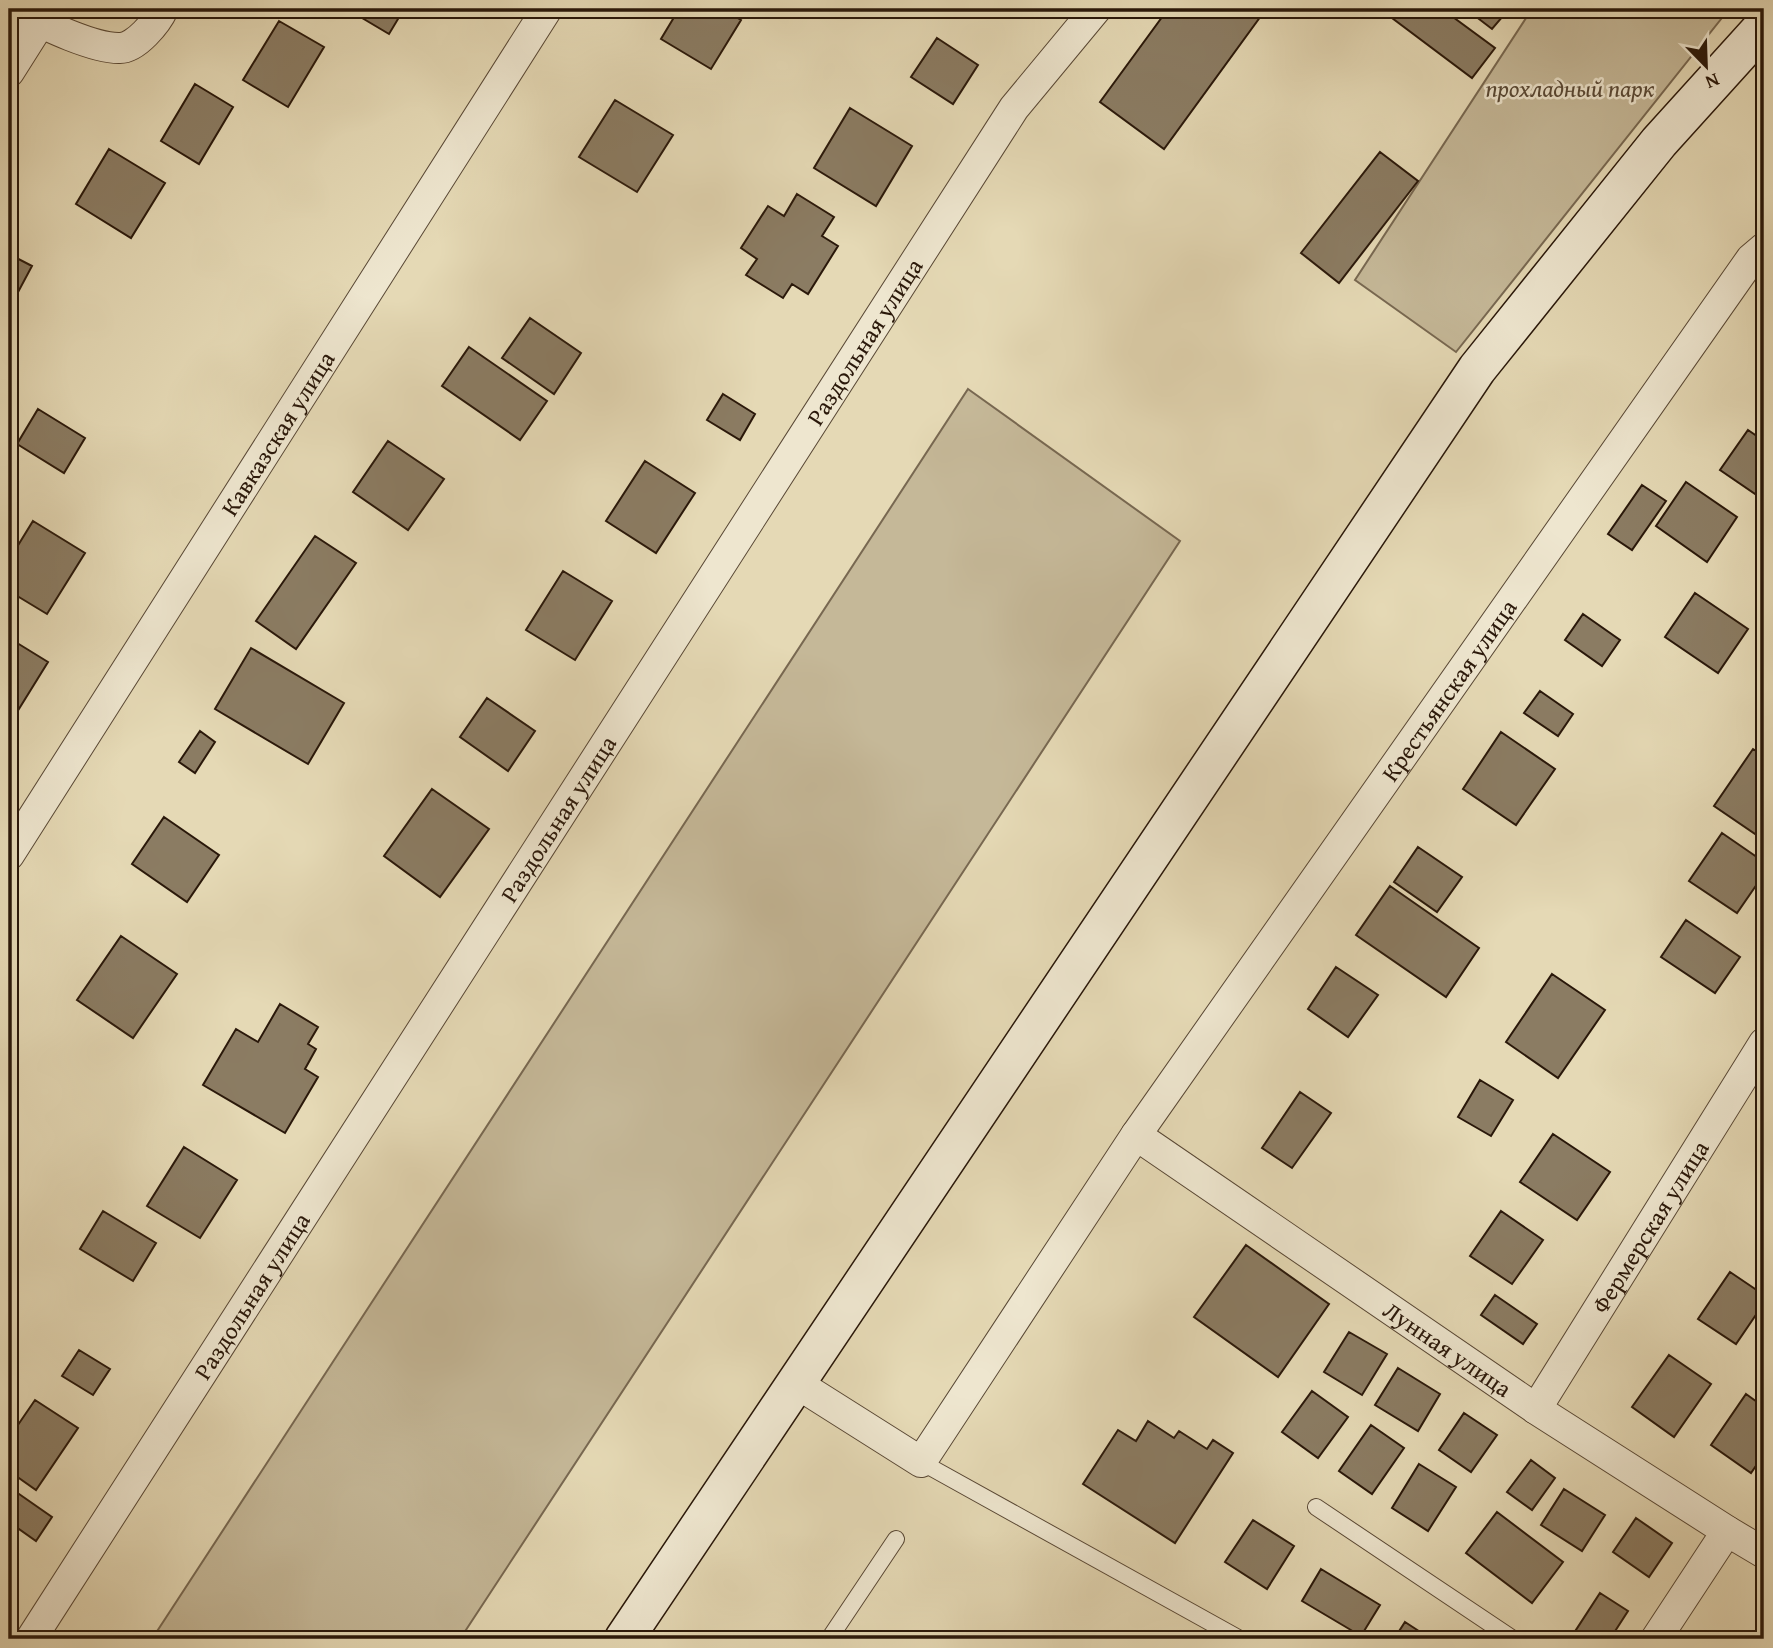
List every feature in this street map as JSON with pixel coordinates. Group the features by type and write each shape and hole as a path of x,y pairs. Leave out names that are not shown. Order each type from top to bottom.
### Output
{"main road":[{"path":"624,1639 1477,369 1660,142 1764,26"}],"street":[{"path":"12,9 95,44 122,49 137,41 161,13"},
{"name":"Кавказская улица","path":"9,855 547,9"},
{"name":"Раздольная улица","path":"31,1639 1006,120 1096,9"},
{"path":"9,72 40,23"},
{"name":"Крестьянская улица","path":"921,1462 1136,1135 1751,259 1764,248"},
{"name":"Фермерская улица","path":"1536,1409 1764,1043"},
{"name":"Лунная улица","path":"1136,1135 1536,1409 1764,1553"},
{"path":"796,1383 921,1462"},
{"path":"1656,1639 1727,1531"}],"lane":[{"path":"921,1462 1240,1639"},
{"path":"1316,1507 1513,1639"},
{"path":"829,1639 896,1539"}],"green space":[{"name":"прохладный парк","path":"1532,9 1729,9 1456,352 1355,280"},
{"path":"968,389 1180,541 460,1639 152,1639"}],"building":[{"path":"347,9 404,9 389,34"},
{"path":"679,9 722,9 741,20 711,69 661,39"},
{"path":"1168,9 1266,9 1164,149 1100,102"},
{"path":"1380,9 1442,9 1495,48 1472,78"},
{"path":"1466,9 1509,9 1492,29"},
{"path":"279,21 324,47 288,107 243,80"},
{"path":"937,38 978,65 953,104 911,77"},
{"path":"195,84 233,107 199,164 161,141"},
{"path":"615,100 673,135 637,192 579,157"},
{"path":"850,108 912,146 876,206 814,168"},
{"path":"109,149 165,183 131,238 76,204"},
{"path":"1380,152 1418,181 1339,283 1301,253"},
{"path":"797,194 834,217 822,236 838,246 808,294 792,284 783,298 746,275 757,259 741,248 768,206 784,216"},
{"path":"9,254 32,266 9,309"},
{"path":"530,318 581,353 554,394 502,358"},
{"path":"469,347 547,401 520,440 442,386"},
{"path":"723,394 755,414 740,440 707,420"},
{"path":"38,409 85,438 64,473 17,444"},
{"path":"1748,430 1764,441 1764,500 1720,470"},
{"path":"388,441 444,479 408,530 353,492"},
{"path":"645,461 695,493 656,553 606,521"},
{"path":"1686,482 1737,517 1707,562 1656,526"},
{"path":"1642,485 1666,501 1632,550 1608,534"},
{"path":"33,521 85,553 47,614 9,591 9,560"},
{"path":"315,536 356,563 296,649 256,621"},
{"path":"563,571 612,601 575,660 526,630"},
{"path":"1695,593 1748,629 1718,673 1665,637"},
{"path":"1583,614 1620,640 1602,666 1565,640"},
{"path":"9,638 48,662 9,725"},
{"path":"251,648 344,703 308,764 215,709"},
{"path":"1540,691 1573,714 1558,736 1524,713"},
{"path":"487,698 535,731 508,771 460,737"},
{"path":"200,731 215,742 195,773 179,762"},
{"path":"1501,732 1555,769 1516,825 1463,789"},
{"path":"1753,749 1764,756 1764,840 1714,806"},
{"path":"432,789 489,829 440,897 384,856"},
{"path":"164,817 219,855 187,902 132,864"},
{"path":"1722,833 1764,862 1764,874 1737,913 1689,881"},
{"path":"1418,847 1462,877 1437,912 1394,882"},
{"path":"1390,886 1479,948 1446,997 1356,935"},
{"path":"1686,920 1740,957 1715,993 1661,957"},
{"path":"121,936 177,974 133,1038 77,1000"},
{"path":"1336,967 1378,995 1348,1037 1308,1009"},
{"path":"1552,974 1605,1010 1558,1078 1506,1042"},
{"path":"280,1004 318,1027 308,1044 316,1049 305,1069 318,1077 285,1133 203,1085 236,1029 258,1042"},
{"path":"1480,1080 1513,1100 1491,1136 1458,1117"},
{"path":"1300,1092 1331,1113 1292,1168 1262,1148"},
{"path":"1553,1134 1610,1172 1577,1220 1520,1182"},
{"path":"184,1147 237,1180 200,1238 147,1206"},
{"path":"103,1211 156,1243 133,1281 80,1249"},
{"path":"1501,1211 1543,1240 1512,1284 1470,1256"},
{"path":"1246,1245 1329,1304 1278,1377 1194,1317"},
{"path":"1730,1272 1764,1295 1764,1303 1736,1344 1698,1319"},
{"path":"1495,1295 1537,1324 1523,1344 1481,1315"},
{"path":"1349,1332 1387,1354 1362,1395 1324,1372"},
{"path":"79,1350 110,1369 93,1395 62,1376"},
{"path":"1669,1355 1711,1384 1674,1437 1632,1407"},
{"path":"1398,1368 1440,1394 1418,1431 1375,1405"},
{"path":"1312,1391 1348,1417 1318,1458 1282,1432"},
{"path":"1746,1394 1764,1407 1764,1454 1751,1473 1711,1445"},
{"path":"35,1400 78,1428 36,1490 9,1471 9,1438"},
{"path":"1464,1413 1497,1435 1471,1472 1439,1450"},
{"path":"1148,1421 1174,1438 1179,1431 1207,1449 1213,1440 1233,1453 1175,1543 1083,1484 1118,1430 1136,1441"},
{"path":"1371,1425 1404,1448 1372,1494 1339,1471"},
{"path":"1531,1460 1555,1478 1532,1510 1507,1492"},
{"path":"1419,1464 1456,1487 1428,1531 1392,1508"},
{"path":"9,1487 52,1517 36,1541 9,1522"},
{"path":"1564,1489 1605,1515 1582,1551 1541,1525"},
{"path":"1497,1512 1563,1562 1532,1603 1466,1553"},
{"path":"1636,1518 1672,1543 1649,1577 1613,1552"},
{"path":"1253,1520 1294,1546 1267,1589 1225,1562"},
{"path":"1321,1569 1380,1605 1361,1636 1302,1601"},
{"path":"1600,1593 1628,1611 1610,1639 1585,1639 1574,1633"},
{"path":"1405,1622 1431,1639 1394,1639"}]}
